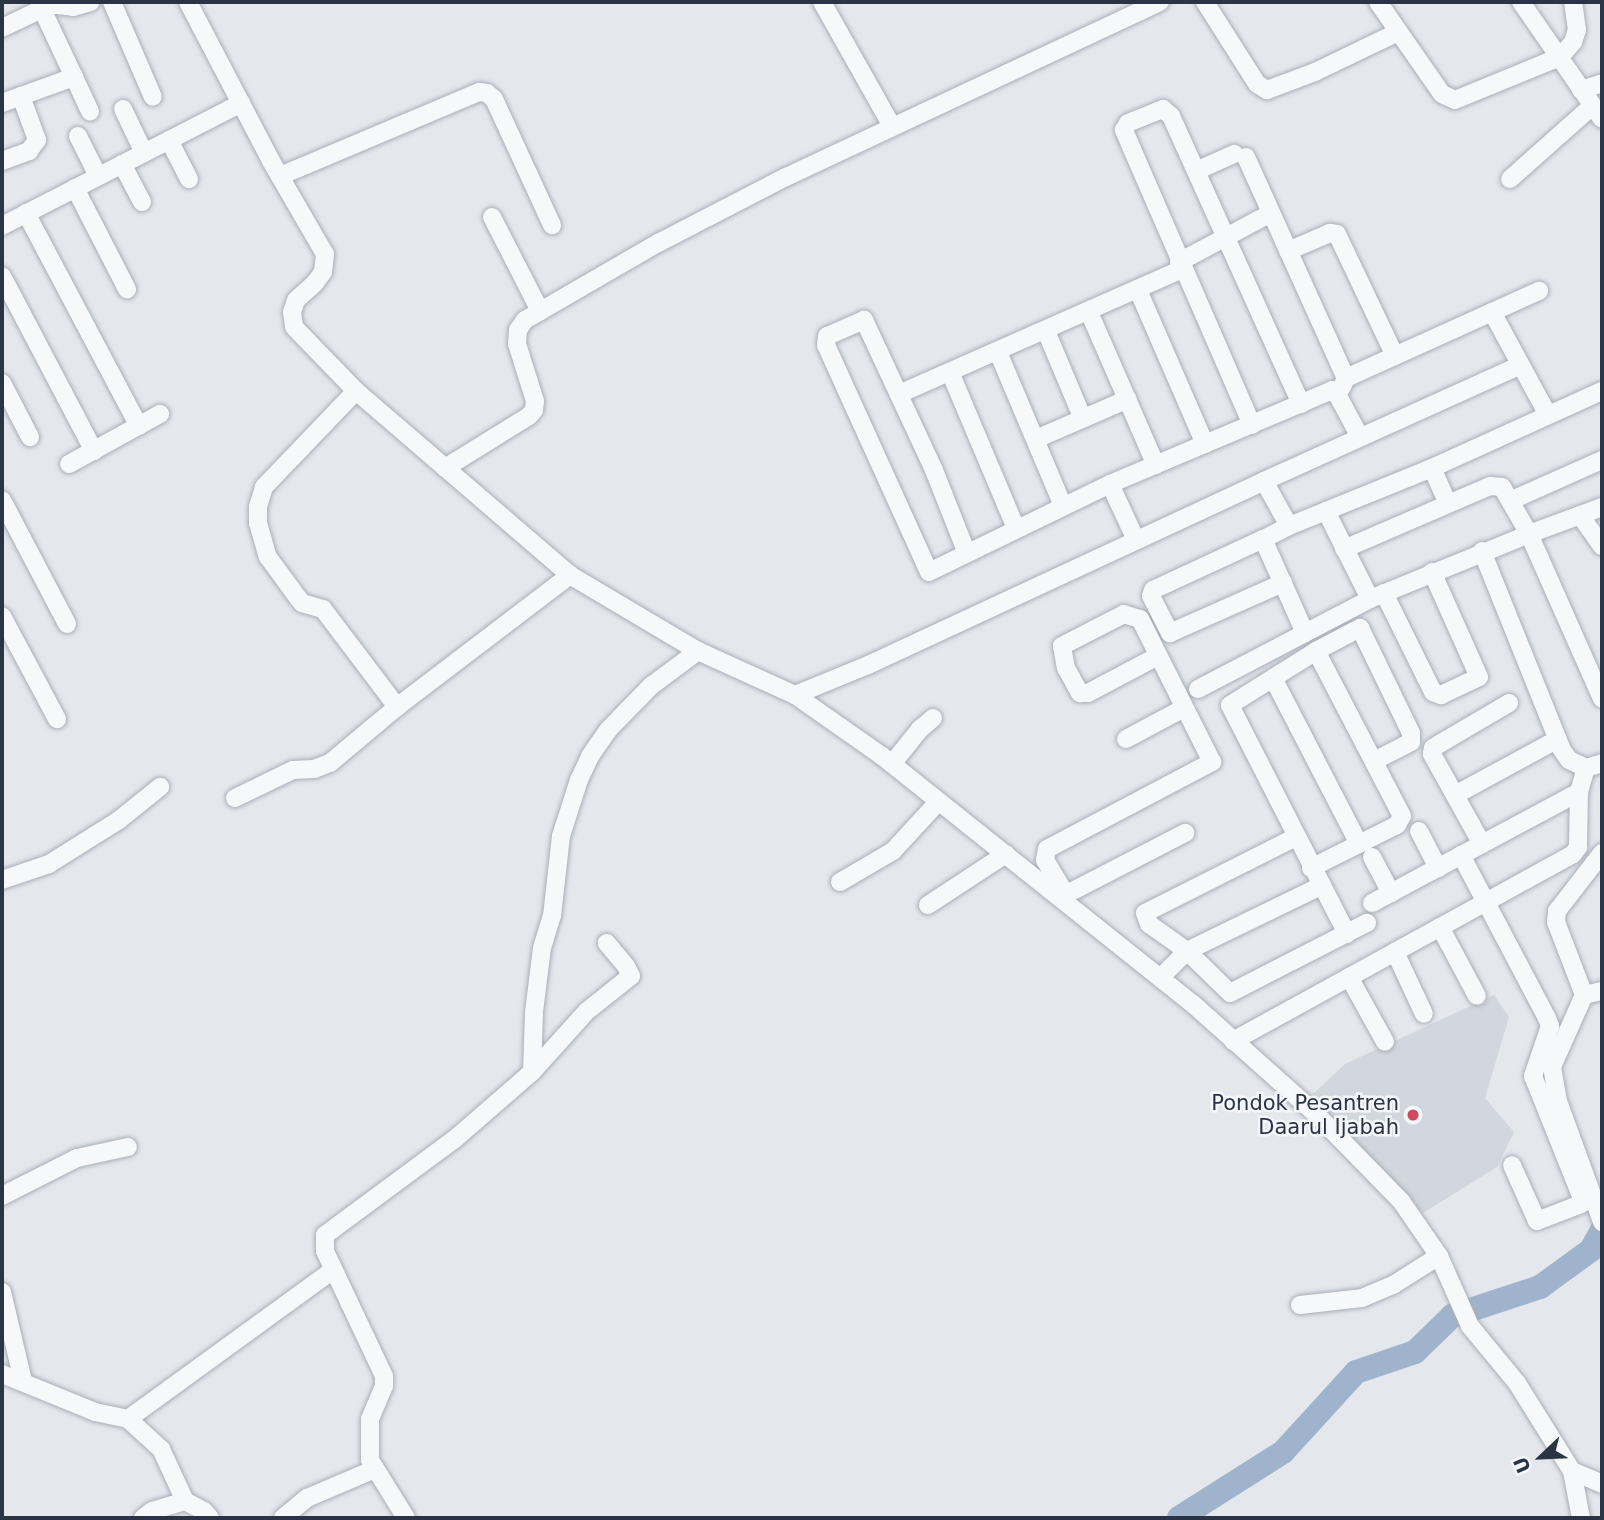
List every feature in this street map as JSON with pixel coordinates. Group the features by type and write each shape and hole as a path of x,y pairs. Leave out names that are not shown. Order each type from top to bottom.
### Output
{"street":[{"path":"2,28 53,5 73,7 90,2"},
{"path":"112,2 153,97"},
{"path":"188,2 281,176 317,237 325,261 315,283 296,300 292,320 294,327 356,391 570,575 698,651 796,695 892,764 1063,896 1316,1114 1401,1201 1439,1256 1470,1326 1517,1383 1572,1471 1581,1518"},
{"path":"822,2 892,126"},
{"path":"445,468 529,416 534,410 536,401 517,344 518,330 540,311 658,243 892,126 1160,2"},
{"path":"1205,2 1257,84 1267,90 1315,72 1398,32"},
{"path":"1378,2 1442,94 1455,100 1560,57 1573,42 1577,30 1573,2"},
{"path":"1510,179 1597,113 1521,2"},
{"path":"53,5 74,77 90,112"},
{"path":"2,103 74,77"},
{"path":"1581,90 1602,83"},
{"path":"281,176 479,92 487,93 494,99 552,225"},
{"path":"2,161 29,151 37,141 20,96"},
{"path":"2,226 241,103"},
{"path":"123,109 144,152"},
{"path":"1252,425 1181,265 1124,130 1125,125 1167,110 1301,404"},
{"path":"78,136 98,176"},
{"path":"169,140 189,179"},
{"path":"1196,171 1240,156 1271,213 1346,378"},
{"path":"122,164 142,202"},
{"path":"75,188 127,289"},
{"path":"26,213 139,426"},
{"path":"899,394 1138,289 1271,213"},
{"path":"492,216 540,311"},
{"path":"1288,251 1330,233 1337,234 1395,356"},
{"path":"2,276 93,451"},
{"path":"1138,289 1205,444"},
{"path":"1338,396 1346,378 1539,291"},
{"path":"1089,312 1156,465"},
{"path":"1492,312 1548,415"},
{"path":"966,551 899,394 864,320 827,336 826,345 929,572 966,551 1110,484 1332,390 1360,437"},
{"path":"1045,331 1083,419"},
{"path":"998,352 1063,506"},
{"path":"796,695 868,665 1519,366"},
{"path":"950,372 1016,528"},
{"path":"2,383 30,437"},
{"path":"356,391 264,487 258,507 258,523 268,557 298,598 302,603 323,609 397,708"},
{"path":"1283,583 1170,633 1151,596 1153,590 1289,526 1432,468 1602,391"},
{"path":"1036,439 1128,399"},
{"path":"69,464 160,414"},
{"path":"1512,500 1602,460"},
{"path":"1432,468 1448,504"},
{"path":"1264,481 1289,526"},
{"path":"1110,484 1136,540"},
{"path":"1344,549 1497,485 1512,500 1529,534 1602,699"},
{"path":"2,500 66,624"},
{"path":"1198,689 1377,596 1482,551 1602,507"},
{"path":"1326,511 1344,549 1377,596 1433,692 1441,695 1475,680 1478,672 1432,572"},
{"path":"1580,515 1602,546"},
{"path":"1263,539 1305,633"},
{"path":"1233,1041 1573,854 1577,847 1579,792 1594,766 1569,760 1558,739 1482,551"},
{"path":"235,799 293,770 314,769 330,763 570,575"},
{"path":"1063,896 1045,859 1047,849 1212,762 1140,619 1124,614 1062,646 1061,655 1080,693 1088,693 1158,656"},
{"path":"2,615 57,719"},
{"path":"1347,934 1230,705 1316,651 1360,628 1411,733 1411,742 1374,761"},
{"path":"532,1072 534,1012 542,948 552,916 561,836 579,780 590,756 608,730 651,686 698,651"},
{"path":"1311,868 1397,825 1402,816 1316,651"},
{"path":"1273,678 1359,844"},
{"path":"1482,844 1432,754 1433,748 1509,704"},
{"path":"1126,739 1184,708"},
{"path":"892,764 920,729 933,718"},
{"path":"1455,796 1558,739"},
{"path":"2,880 49,863 119,820 160,787"},
{"path":"1372,903 1579,792"},
{"path":"840,882 893,850 938,802"},
{"path":"1419,831 1438,868"},
{"path":"1063,896 1185,833"},
{"path":"1296,837 1146,913 1149,924 1187,951 1230,993 1367,923"},
{"path":"1601,1219 1558,1101 1552,1067 1593,993 1556,922 1556,911 1602,853"},
{"path":"928,905 1006,854"},
{"path":"1461,855 1550,1026 1533,1076 1581,1196 1581,1204 1537,1222 1512,1165"},
{"path":"1372,857 1391,893"},
{"path":"1160,978 1187,951 1321,886"},
{"path":"1440,927 1477,996"},
{"path":"406,1518 370,1460 369,1429 384,1387 384,1376 325,1251 325,1235 456,1138 532,1072 587,1011 631,976 607,943"},
{"path":"1395,951 1424,1014"},
{"path":"1349,977 1385,1042"},
{"path":"2,1196 77,1158 128,1147"},
{"path":"1300,1305 1362,1298 1393,1285 1439,1256"},
{"path":"128,1419 333,1270"},
{"path":"2,1292 23,1381"},
{"path":"2,1374 95,1412 128,1419 161,1449 185,1501 204,1511 210,1518"},
{"path":"283,1518 307,1498 375,1469"},
{"path":"1572,1471 1602,1484"},
{"path":"143,1518 144,1514 185,1501"}],"shaded area":[{"name":"Pondok Pesantren Daarul Ijabah","path":"1494,995 1509,1017 1485,1098 1514,1132 1497,1167 1423,1213 1309,1098 1345,1064"}],"waterway":[{"path":"1179,1518 1283,1452 1356,1372 1415,1352 1452,1316 1540,1287 1591,1250 1602,1230"}],"place":[{"name":"Pondok Pesantren Daarul Ijabah","path":"1413,1115"}]}
